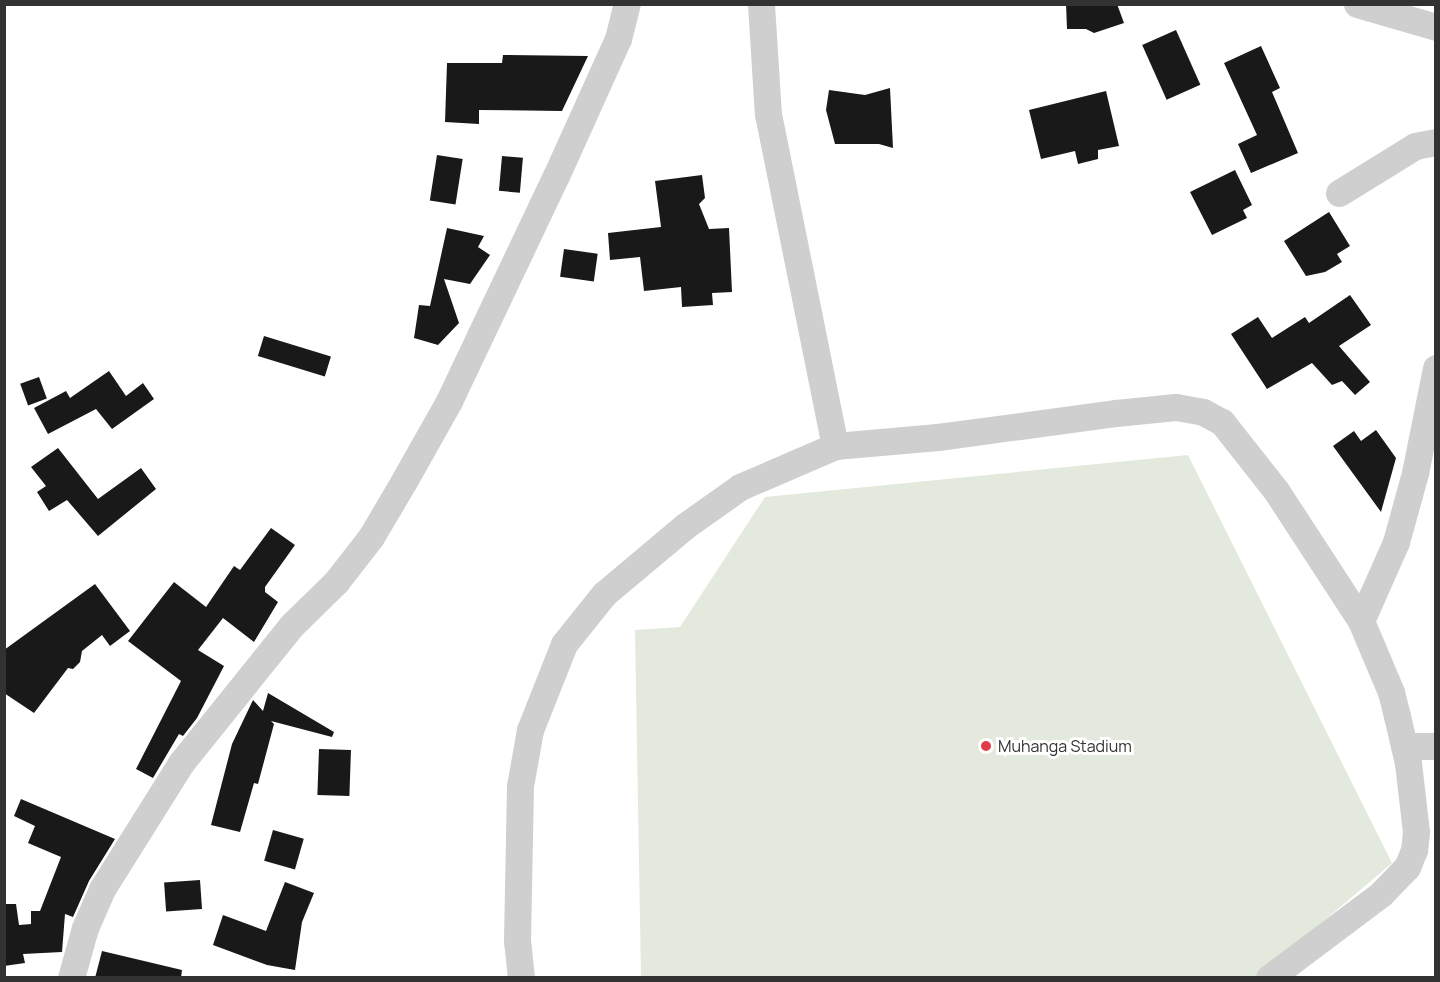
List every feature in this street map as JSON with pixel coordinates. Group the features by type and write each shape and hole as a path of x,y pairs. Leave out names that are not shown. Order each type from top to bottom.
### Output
{"street":[{"path":"71,978 85,928 102,889 181,763 292,625 336,582 371,537 404,481 449,401 556,176 618,39 627,4"},
{"path":"761,4 768,114 835,446"},
{"path":"1357,4 1406,11 1436,27"},
{"path":"1339,193 1415,146 1436,142"},
{"path":"1361,621 1396,542 1415,473 1434,380"},
{"path":"521,978 517,941 520,786 530,730 564,644 604,594 685,526 740,487 835,446 938,437 1116,412 1176,407 1203,412 1222,422 1277,492 1361,621 1391,692 1404,746 1416,831 1425,847 1381,894 1269,978"},
{"path":"1404,746 1436,746"}],"shaded area":[{"name":"Muhanga Stadium","path":"1188,455 1392,863 1258,977 641,977 635,630 680,627 765,497"}],"building":[{"path":"1066,4 1117,4 1124,23 1094,33 1086,29 1067,29"},
{"path":"1176,30 1200,85 1167,100 1142,45"},
{"path":"1261,46 1280,88 1272,92 1298,153 1251,173 1238,144 1257,135 1224,63"},
{"path":"503,55 588,56 562,111 479,110 479,124 445,122 447,63 502,63"},
{"path":"890,88 893,148 879,144 835,144 826,110 829,90 865,95"},
{"path":"1106,91 1119,146 1098,150 1098,159 1078,164 1075,151 1041,159 1029,110"},
{"path":"437,155 463,159 455,205 430,200"},
{"path":"502,156 523,158 520,193 499,191"},
{"path":"1235,170 1252,205 1243,210 1247,218 1212,235 1190,192"},
{"path":"702,175 705,198 699,204 709,229 729,228 732,292 712,293 713,305 682,307 681,287 644,291 640,257 610,260 608,233 661,227 655,181"},
{"path":"1329,212 1350,246 1337,254 1342,262 1325,272 1306,276 1284,241"},
{"path":"447,228 484,236 478,247 490,255 470,284 444,279 459,323 438,345 414,338 419,305 430,306"},
{"path":"564,249 598,254 594,281 560,277"},
{"path":"1350,295 1371,325 1339,346 1370,382 1355,395 1342,381 1332,385 1312,363 1267,389 1231,334 1258,317 1272,338 1305,317 1309,323"},
{"path":"264,336 331,356 325,377 258,356"},
{"path":"109,371 126,396 143,383 154,399 112,429 96,409 48,434 34,408 66,391 70,398"},
{"path":"39,377 47,399 28,405 20,384"},
{"path":"1376,430 1396,458 1381,512 1333,446 1354,431 1361,441"},
{"path":"58,448 98,499 141,468 156,489 98,536 67,500 49,511 37,492 46,486 31,467"},
{"path":"271,528 295,545 265,587 265,592 278,602 254,642 223,618 198,650 224,666 197,718 183,736 179,734 153,778 136,769 181,681 128,641 174,582 206,607 234,566 240,570"},
{"path":"95,584 130,631 110,646 102,635 82,651 80,662 73,669 68,668 34,713 4,693 4,650"},
{"path":"268,693 334,732 332,737 271,721 274,724 258,784 254,783 240,832 211,825 232,744 253,700 263,711"},
{"path":"319,749 351,750 349,796 317,795"},
{"path":"21,799 115,839 89,881 73,917 65,914 62,952 23,954 25,963 4,966 4,904 16,904 19,925 31,924 31,911 40,911 61,857 28,843 35,826 14,816"},
{"path":"273,830 304,839 295,870 264,861"},
{"path":"200,880 202,909 166,911 164,883"},
{"path":"285,882 314,893 302,922 295,970 267,965 213,945 223,915 266,931"},
{"path":"102,951 182,970 181,978 95,978"}],"place":[{"name":"Muhanga Stadium","path":"986,746"}]}
